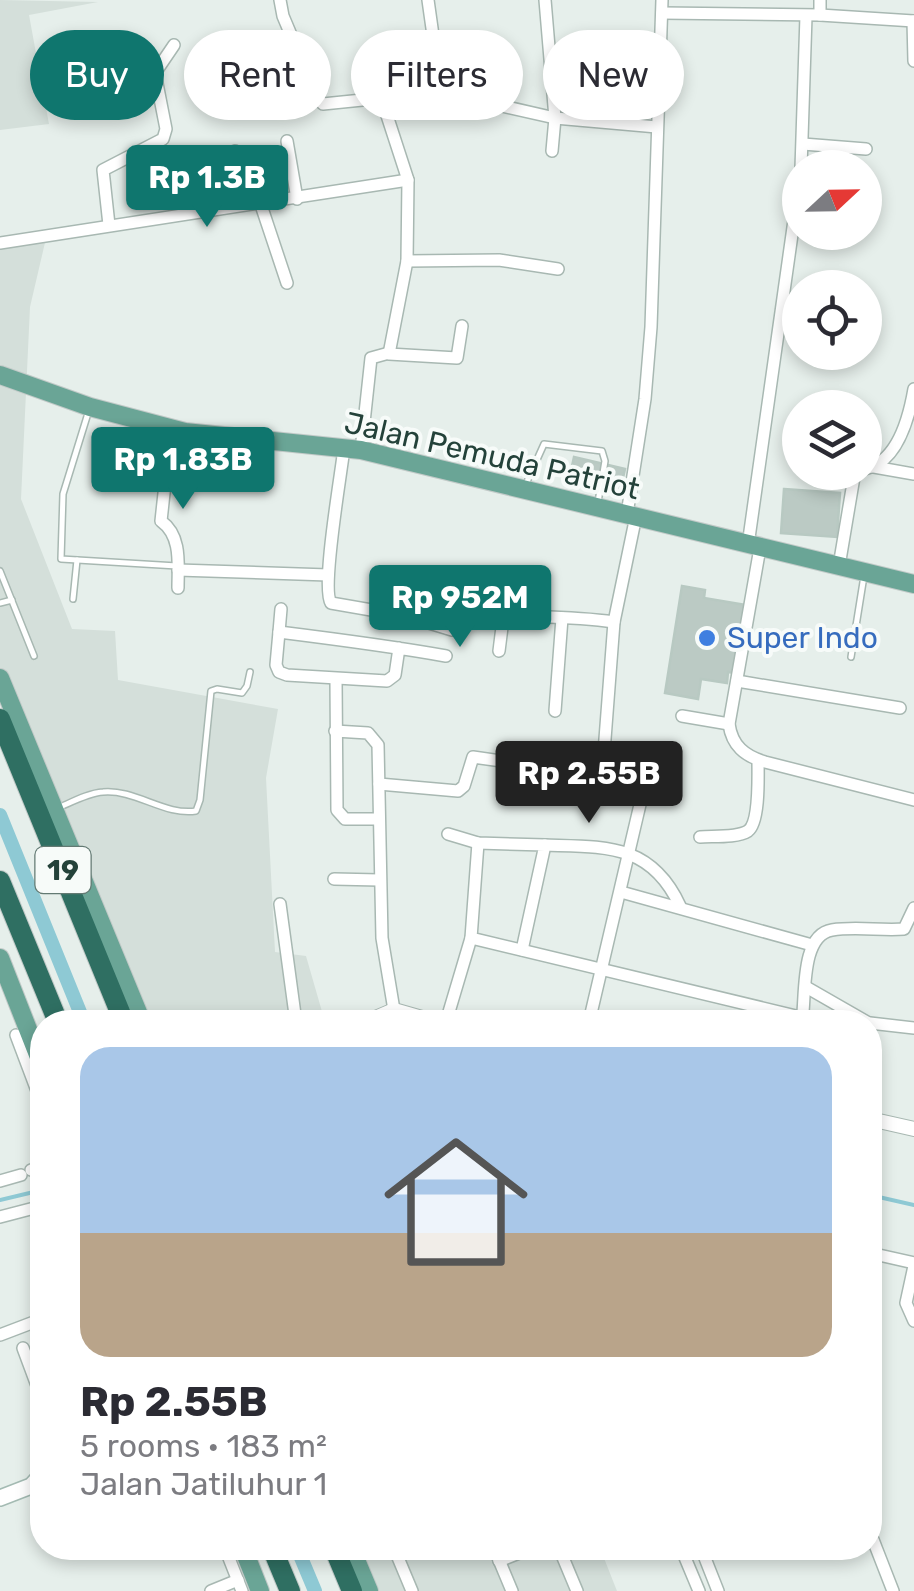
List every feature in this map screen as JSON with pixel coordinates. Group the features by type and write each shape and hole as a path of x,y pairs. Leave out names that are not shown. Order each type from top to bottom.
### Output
{"highway":[{"name":"19","path":"0,720 119,1010"},
{"name":"19","path":"0,882 53,1010"},
{"path":"277,1560 290,1591"},
{"path":"339,1560 352,1591"}],"main road":[{"name":"Jalan Pemuda Patriot","path":"0,375 90,407 185,432 352,449 914,584"},
{"path":"0,678 137,1010"},
{"path":"0,958 30,1034"},
{"path":"1,1500 30,1487"},
{"path":"248,1560 260,1591"},
{"path":"356,1560 369,1591"}],"street":[{"path":"280,0 288,29 321,103 351,100"},
{"path":"428,0 432,30"},
{"path":"545,0 548,30"},
{"path":"820,0 820,15"},
{"path":"593,1010 642,796 601,791 614,622 632,515 652,327 662,7 914,21 914,61"},
{"path":"802,150 806,16"},
{"path":"109,225 103,170 163,139 166,129 155,73 174,45"},
{"path":"388,120 408,180 408,261 389,353"},
{"path":"552,150 555,120"},
{"path":"578,120 658,127"},
{"path":"287,142 297,199"},
{"path":"803,144 866,149"},
{"path":"234,151 243,204"},
{"path":"0,243 408,180"},
{"path":"260,202 287,283"},
{"path":"788,250 730,724 734,742 758,760 914,800"},
{"path":"408,261 498,260 558,268"},
{"path":"462,326 456,358 389,353 371,358 328,575 330,604 406,616 452,630 468,621 503,618 614,622"},
{"path":"882,457 895,445 914,389"},
{"path":"178,588 178,546 170,528 161,521 165,484 174,482 185,432"},
{"path":"882,470 914,474"},
{"path":"839,566 852,490"},
{"path":"178,568 328,575"},
{"path":"281,609 276,665 279,672 390,680 395,675 398,648"},
{"path":"499,650 503,618"},
{"path":"555,711 562,618"},
{"path":"279,632 446,656"},
{"path":"336,679 338,814 349,820 380,819"},
{"path":"737,681 900,708"},
{"path":"682,716 730,724"},
{"path":"336,731 364,732 374,737 378,745 379,880 384,958 394,1010"},
{"path":"379,784 458,791 464,786 473,756 593,774"},
{"path":"700,837 743,834 750,828 756,816 758,760"},
{"path":"448,834 478,842 630,852 651,868 680,906"},
{"path":"450,1010 471,938 478,842"},
{"path":"522,950 545,845"},
{"path":"334,879 379,880"},
{"path":"621,892 812,945"},
{"path":"280,904 294,1010"},
{"path":"804,1010 812,945 821,934 833,930 904,930 914,908"},
{"path":"471,938 760,1010"},
{"path":"806,987 847,1010"},
{"path":"882,1024 914,1028"},
{"path":"16,1035 30,1072"},
{"path":"882,1122 914,1130"},
{"path":"0,1181 30,1170"},
{"path":"0,1217 30,1209"},
{"path":"882,1256 914,1264 906,1303 914,1322"},
{"path":"0,1335 30,1324"},
{"path":"23,1348 30,1367"},
{"path":"211,1591 240,1586 229,1560"},
{"path":"399,1560 412,1591"},
{"path":"500,1560 512,1591"},
{"path":"564,1560 577,1591"},
{"path":"686,1560 698,1591"},
{"path":"706,1560 718,1591"},
{"path":"881,1560 893,1591"}],"lane":[{"path":"90,407 64,494 60,558 178,568"},
{"path":"523,491 544,444 602,451 605,461 597,506"},
{"path":"74,599 76,560"},
{"path":"0,571 34,656"},
{"path":"851,656 864,572"},
{"path":"0,603 12,600"},
{"path":"55,808 101,792 114,792 184,812 196,811 211,692 242,692 250,672"}],"shaded area":[{"path":"0,0 98,2 29,15 30,120 48,120 49,124 0,130"},
{"path":"47,234 30,307 21,499 72,629 115,631 118,680 278,709 266,778 275,952 306,956 322,1010 137,1010 0,678 0,243"},
{"path":"356,1560 605,1560 617,1591 369,1591"}],"building":[{"path":"574,457 625,469 620,491 569,480"},
{"path":"784,490 840,493 837,537 781,533"},
{"name":"Super Indo","path":"682,586 705,590 704,598 746,605 735,673 728,672 727,683 701,679 698,699 665,693"}],"waterway":[{"path":"0,815 79,1010"},
{"path":"0,1200 30,1193"},
{"path":"882,1198 914,1205"},
{"path":"302,1560 315,1591"}],"place":[{"name":"Super Indo","path":"707,638"}]}
